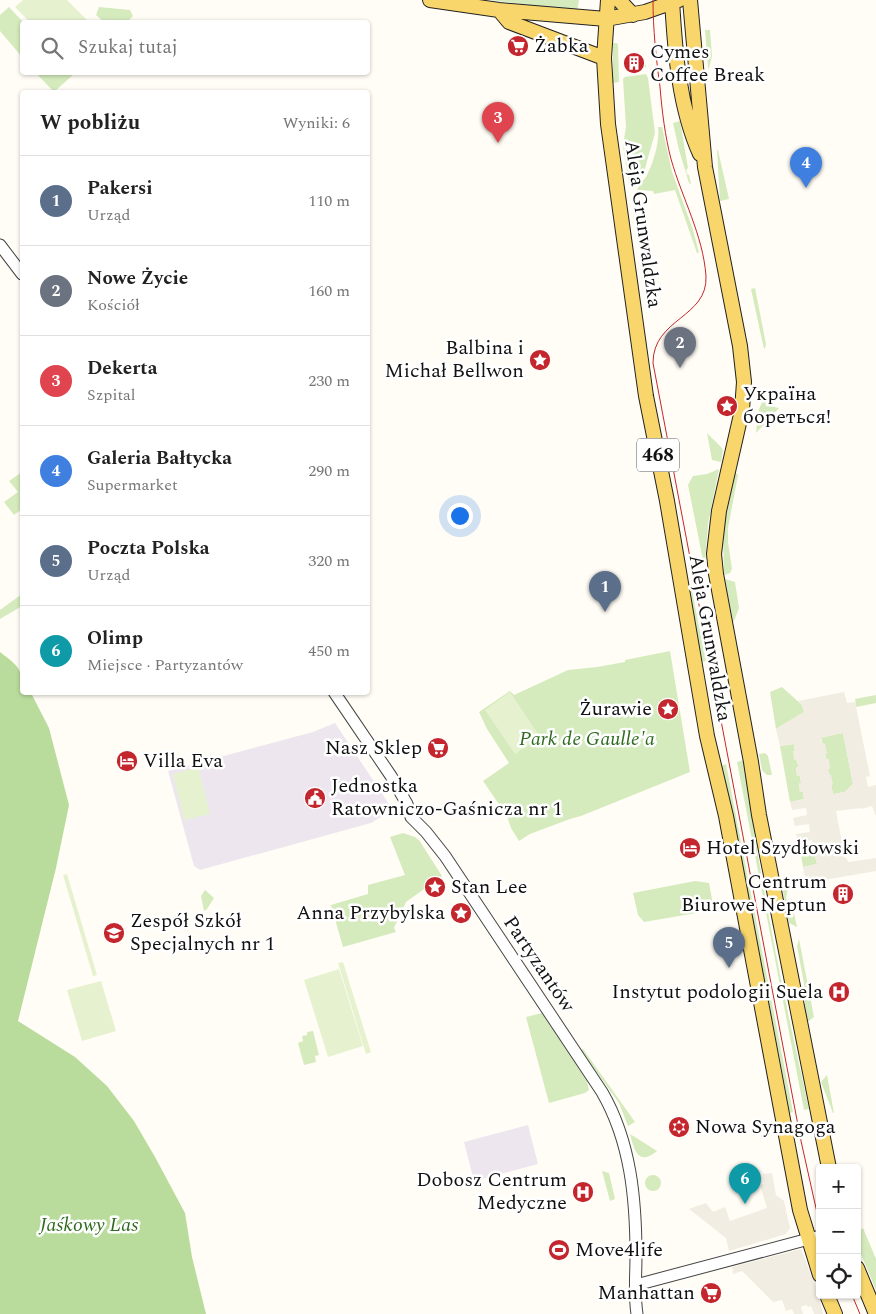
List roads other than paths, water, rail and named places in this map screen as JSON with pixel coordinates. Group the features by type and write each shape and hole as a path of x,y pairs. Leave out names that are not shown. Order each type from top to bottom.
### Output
{"main road":[{"path":"430,0 499,10 606,19 633,15 674,1 679,78 690,132 705,167"},
{"name":"Aleja Grunwaldzka","path":"608,0 604,58 608,124 646,396 667,501 707,736 726,816 799,1204 814,1238 817,1254"},
{"path":"619,0 633,15"},
{"name":"Aleja Grunwaldzka","path":"690,0 705,167 740,346 744,382 742,410 719,511 714,554 716,574 752,762 759,815 828,1164"},
{"path":"499,10 509,22 604,58"},
{"path":"861,1278 876,1314"},
{"path":"829,1299 835,1314"}],"street":[{"path":"0,246 20,271"},
{"name":"Partyzantów","path":"336,695 396,784 407,804 411,818 426,832 448,861 607,1100 620,1132 634,1188 636,1314"},
{"path":"636,1285 814,1238"}],"tram line":[{"path":"653,0 656,54 667,141 671,159 701,246 706,276 704,290 699,301 662,336 655,348 653,363 801,1141 816,1209"},
{"path":"854,1299 860,1314"}],"place":[{"name":"Żabka","path":"518,46"},
{"name":"Cymes Coffee Break","path":"634,63"},
{"name":"Dekerta","path":"498,143"},
{"name":"Galeria Bałtycka","path":"806,188"},
{"name":"Balbina i Michał Bellwon","path":"540,360"},
{"name":"Nowe Życie","path":"680,368"},
{"name":"Україна бореться!","path":"727,406"},
{"name":"Pakersi","path":"605,612"},
{"name":"Żurawie","path":"668,709"},
{"name":"Nasz Sklep","path":"438,748"},
{"name":"Villa Eva","path":"127,761"},
{"name":"Jednostka Ratowniczo-Gaśnicza nr 1","path":"315,798"},
{"name":"Hotel Szydłowski","path":"690,848"},
{"name":"Stan Lee","path":"435,887"},
{"name":"Centrum Biurowe Neptun","path":"843,894"},
{"name":"Anna Przybylska","path":"461,913"},
{"name":"Zespół Szkół Specjalnych nr 1","path":"114,933"},
{"name":"Poczta Polska","path":"729,968"},
{"name":"Instytut podologii Suela","path":"839,992"},
{"name":"Nowa Synagoga","path":"679,1127"},
{"name":"Dobosz Centrum Medyczne","path":"583,1192"},
{"name":"Olimp","path":"745,1204"},
{"name":"Move4life","path":"559,1250"},
{"name":"Manhattan","path":"711,1293"}],"park label":[{"name":"Park de Gaulle'a","path":"587,739"},
{"name":"Jaśkowy Las","path":"89,1225"}]}
